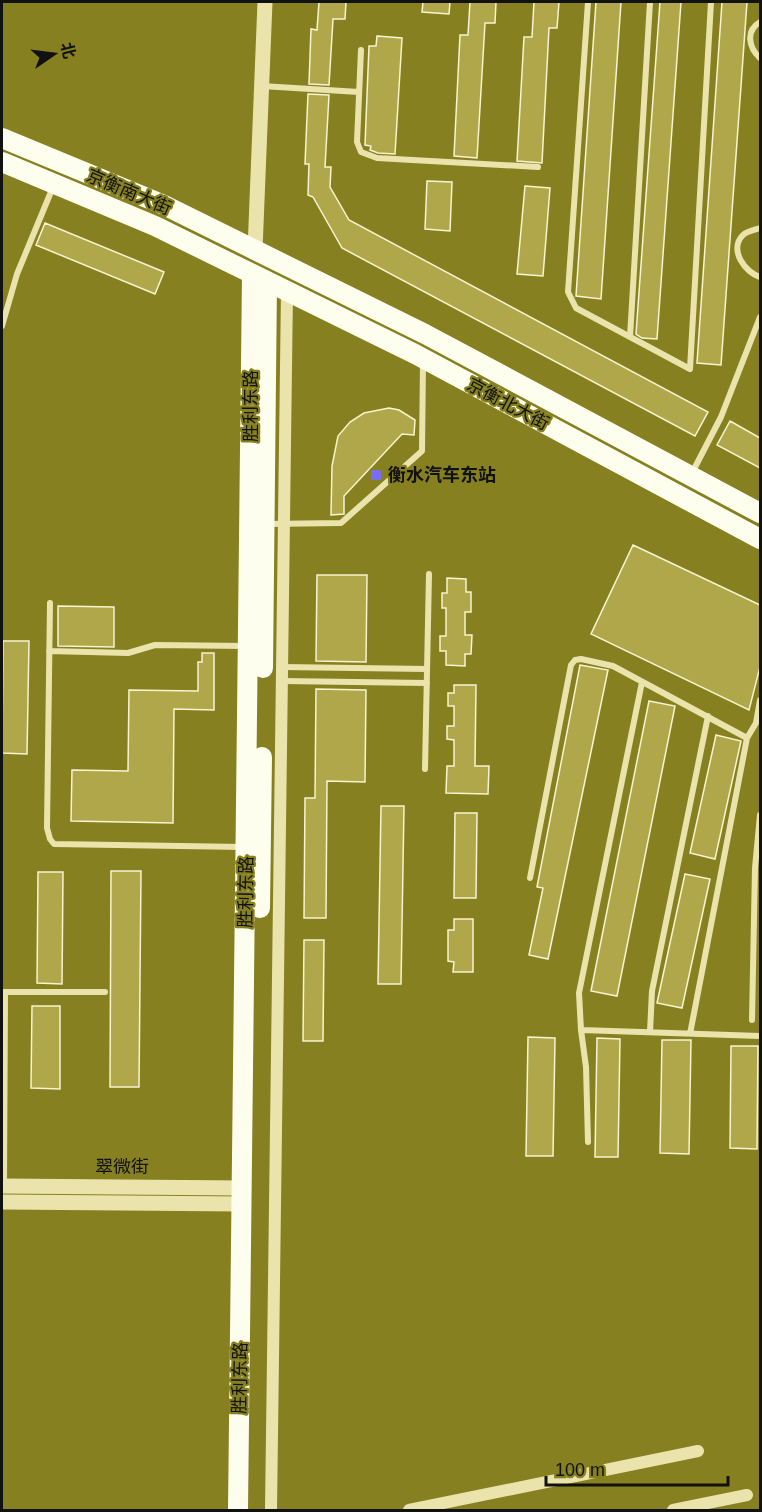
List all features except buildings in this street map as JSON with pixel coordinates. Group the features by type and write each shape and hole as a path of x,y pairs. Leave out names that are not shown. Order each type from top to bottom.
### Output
{"main road":[{"name":"京衡南大街","path":"2,138 164,205 255,250"},
{"name":"京衡南大街","path":"2,162 154,226 260,278"},
{"name":"京衡北大街","path":"255,250 425,334 760,513"},
{"name":"京衡北大街","path":"260,278 423,358 760,539"},
{"name":"胜利东路","path":"251,1510 274,524 260,278"},
{"name":"胜利东路","path":"238,1510 249,646 260,278"}],"street":[{"path":"255,250 265,2"},
{"path":"271,1510 282,681 274,524 287,291"},
{"name":"翠微街","path":"3,1186 242,1196"},
{"name":"翠微街","path":"2,1202 242,1196"},
{"path":"409,1510 698,1451"},
{"path":"673,1510 747,1495"}],"lane":[{"path":"588,2 568,292 576,308 690,369 711,2"},
{"path":"630,337 650,2"},
{"path":"760,22 753,28 749,37 760,58"},
{"path":"361,50 357,142 361,152 377,158 538,167"},
{"path":"261,86 359,92"},
{"path":"2,326 17,274 54,184"},
{"path":"760,228 744,234 738,247 738,255 743,265 752,275 760,277"},
{"path":"690,476 721,417 760,317"},
{"path":"274,524 341,523 423,451 423,358"},
{"path":"425,769 429,574"},
{"path":"50,603 47,828 54,844 247,847"},
{"path":"49,651 129,653 155,645 249,646"},
{"path":"531,878 572,665 575,660 581,659 613,666 747,738"},
{"path":"282,668 427,669"},
{"path":"282,681 427,683"},
{"path":"588,1142 586,1067 579,993 642,682"},
{"path":"690,1034 747,738 756,723 760,700"},
{"path":"651,1032 652,992 708,716"},
{"path":"752,1020 760,816"},
{"path":"3,1186 3,992 105,992"},
{"path":"581,1030 760,1036"}],"place":[{"name":"衡水汽车东站","path":"376,475"}]}
